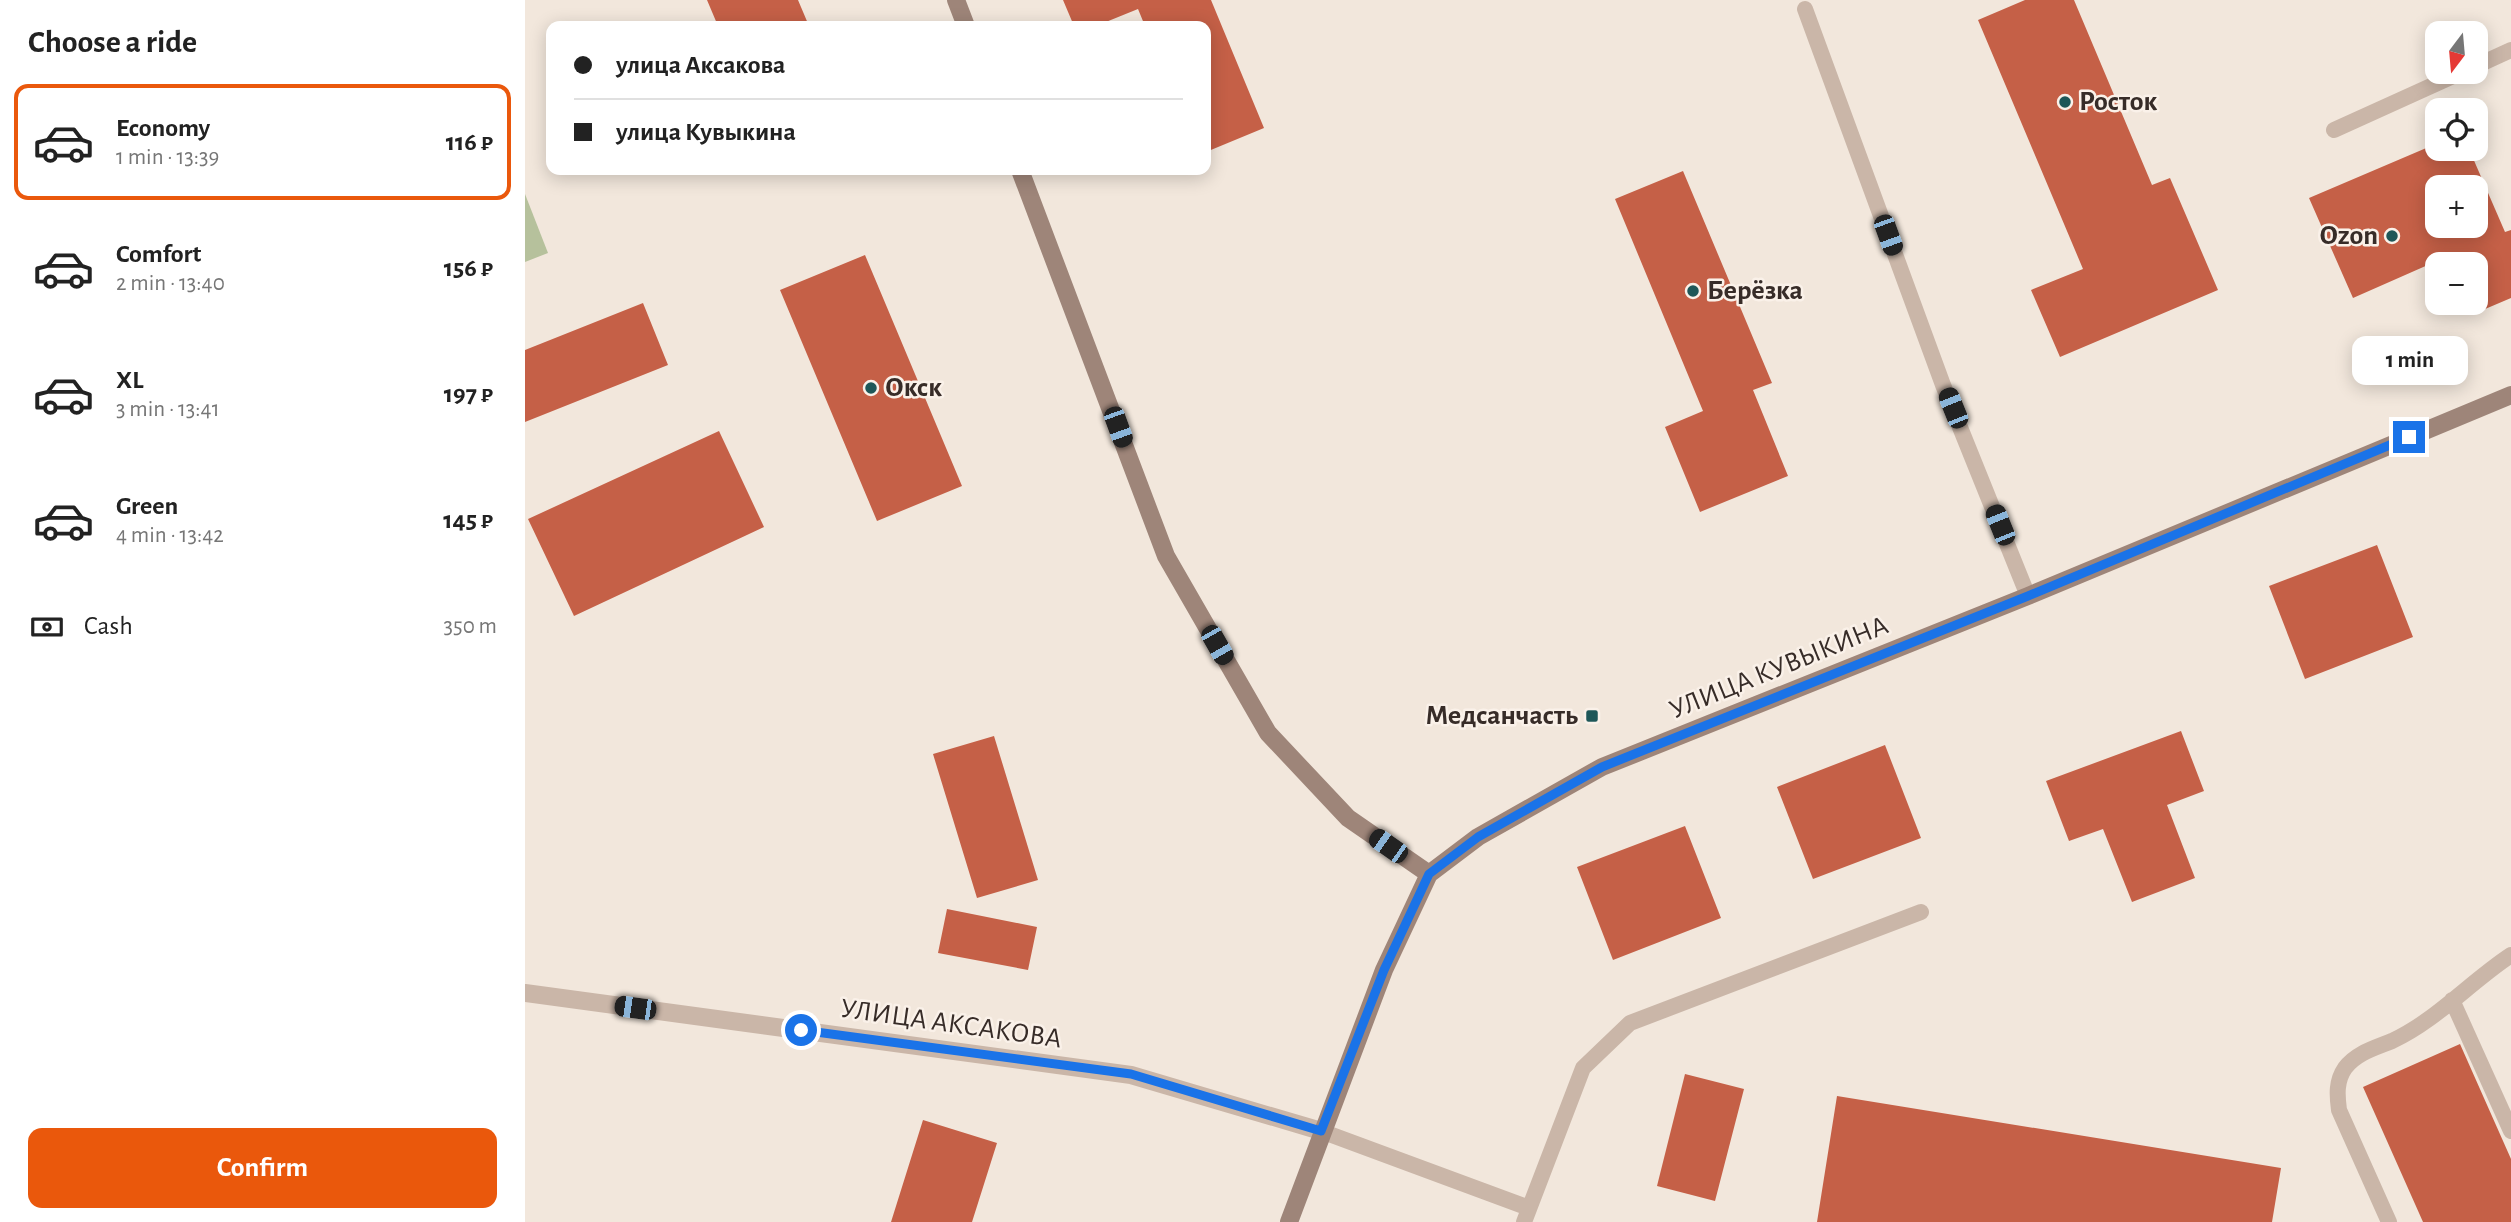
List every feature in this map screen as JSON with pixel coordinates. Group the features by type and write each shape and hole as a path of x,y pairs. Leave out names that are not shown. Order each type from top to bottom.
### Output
{"street":[{"path":"956,0 964,21"},
{"path":"1022,175 1166,556 1268,733 1348,818 1429,874"},
{"name":"УЛИЦА КУВЫКИНА","path":"1289,1222 1321,1131 1384,970 1429,874 1478,837 1602,767 2028,596 2511,395"},
{"name":"УЛИЦА АКСАКОВА","path":"525,993 1131,1074 1321,1131"}],"lane":[{"path":"1805,9 1943,385 2028,596"},
{"path":"2489,59 2511,50"},
{"path":"2334,130 2436,84"},
{"path":"1321,1131 1527,1215 1583,1068 1630,1023 1921,912"},
{"path":"2389,1222 2339,1110 2338,1083 2355,1057 2413,1030 2511,955"},
{"path":"2452,1000 2511,1131"}],"green space":[{"path":"525,194 548,253 525,262"}],"building":[{"path":"707,0 798,0 807,21 716,21"},
{"path":"1063,0 1211,0 1264,128 1211,150 1211,21 1143,21 1138,9 1108,21 1072,21"},
{"name":"Росток","path":"2025,0 2074,0 2152,185 2170,178 2218,290 2060,357 2031,290 2083,269 1978,20"},
{"path":"2425,149 2425,161 2474,161 2480,175 2425,175 2425,238 2488,238 2488,193 2505,232 2511,230 2511,298 2488,308 2488,252 2425,252 2425,266 2353,298 2309,198"},
{"name":"Берёзка","path":"1683,171 1772,383 1753,390 1788,476 1700,512 1665,427 1703,411 1615,199"},
{"name":"Окск","path":"865,255 962,486 877,521 780,290"},
{"path":"643,303 668,365 525,422 525,350"},
{"path":"719,431 764,527 574,616 528,519"},
{"path":"2377,545 2413,637 2305,679 2269,586"},
{"path":"2181,731 2204,791 2167,805 2195,878 2132,902 2103,829 2069,841 2046,781"},
{"path":"994,736 1038,880 977,898 933,754"},
{"path":"1885,745 1921,838 1813,879 1777,787"},
{"path":"1685,826 1721,918 1613,960 1577,867"},
{"path":"947,909 1037,927 1028,970 938,953"},
{"path":"2460,1044 2511,1159 2511,1222 2423,1222 2363,1087"},
{"path":"1685,1074 1744,1089 1715,1201 1657,1186"},
{"path":"1837,1096 2281,1168 2272,1222 1817,1222"},
{"path":"923,1120 997,1143 972,1222 891,1222"}],"place":[{"name":"Росток","path":"2065,102"},
{"name":"Ozon","path":"2392,236"},
{"name":"Берёзка","path":"1693,291"},
{"name":"Окск","path":"871,388"},
{"name":"Медсанчасть","path":"1592,716"}],"route":[{"path":"801,1030 1131,1074 1321,1131 1384,970 1429,874 1478,837 1602,767 2028,596 2409,437"}]}
